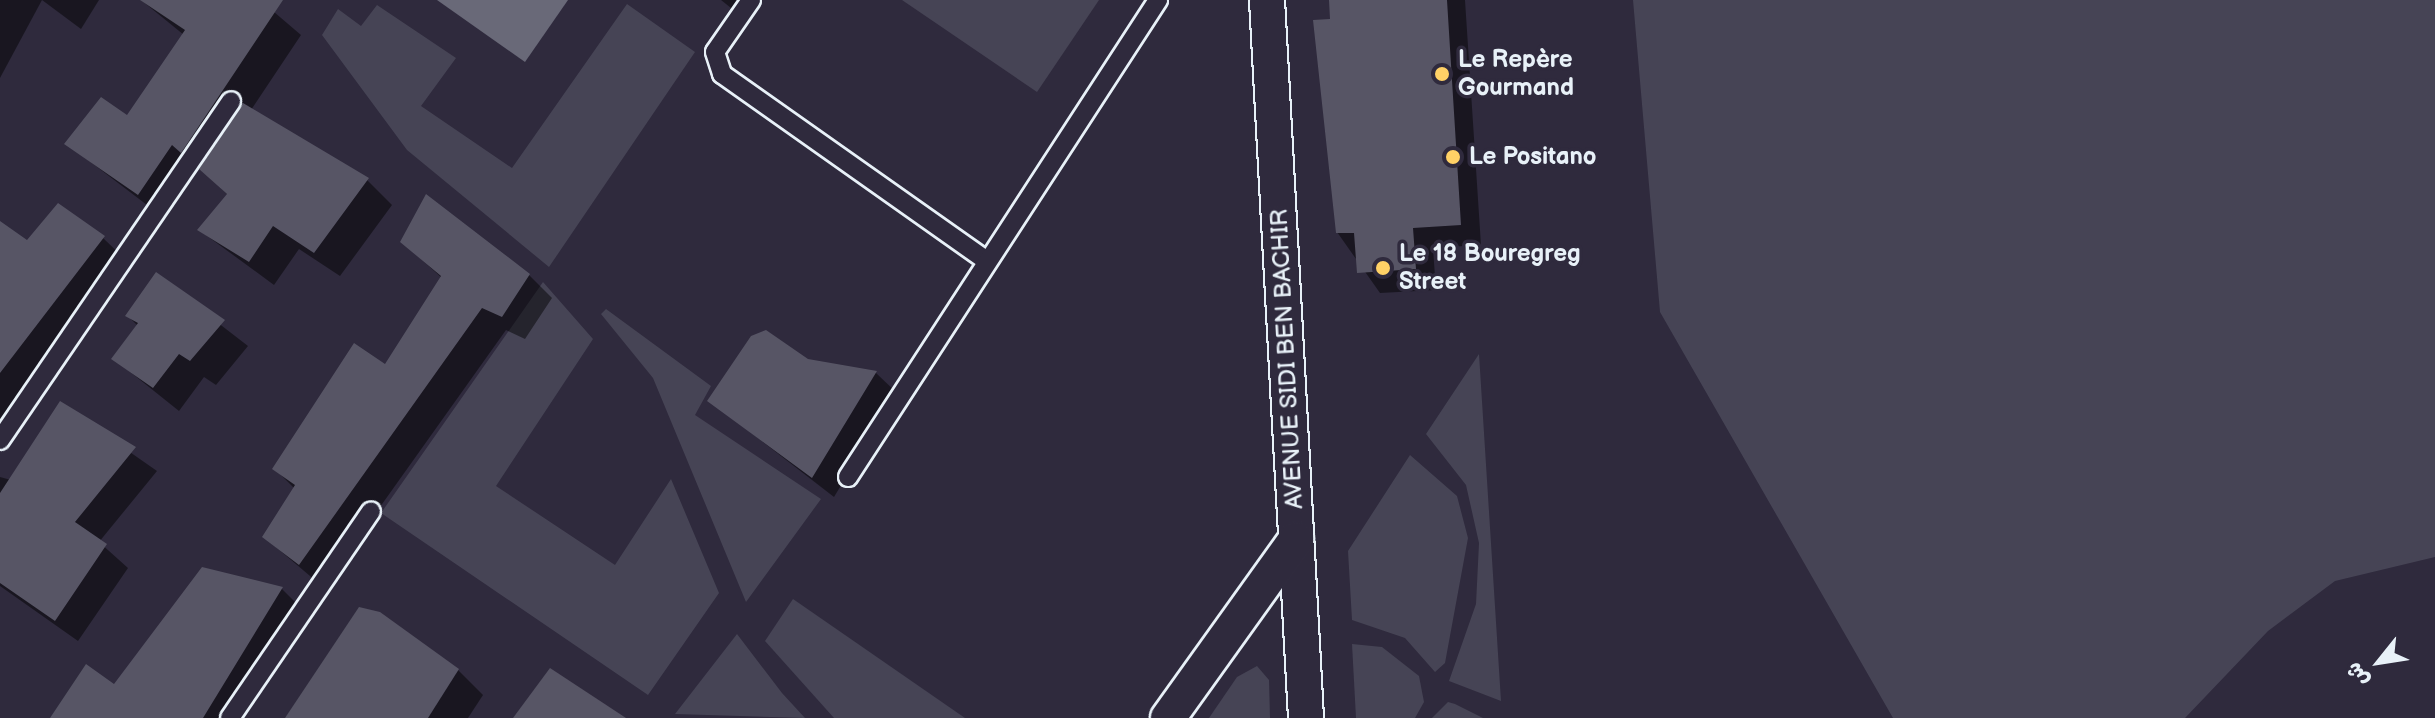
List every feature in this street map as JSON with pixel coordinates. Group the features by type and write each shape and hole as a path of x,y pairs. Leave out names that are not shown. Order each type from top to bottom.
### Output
{"street":[{"name":"AVENUE SIDI BEN BACHIR","path":"1267,0 1306,718"},
{"path":"1168,718 1296,539"}],"lane":[{"path":"751,0 715,52 722,74 984,259"},
{"path":"848,477 984,259 1158,0"},
{"path":"0,440 231,101"},
{"path":"230,718 371,511"}],"shaded area":[{"path":"902,0 1099,0 1037,92"},
{"path":"1633,0 2435,0 2435,557 2335,581 2268,631 2185,718 1893,718 1660,312"},
{"path":"627,4 695,52 549,267 407,150 322,35 338,9 361,26 377,5 456,58 421,106 512,168"},
{"path":"543,282 593,339 496,486 615,565 671,479 719,593 648,695 381,513"},
{"path":"606,309 711,386 695,415 821,499 746,602 653,378 601,314"},
{"path":"1479,354 1501,701 1449,681 1476,604 1479,543 1466,485 1426,434"},
{"path":"1410,455 1457,496 1468,538 1445,663 1435,672 1405,638 1352,620 1348,551"},
{"path":"793,599 965,718 834,718 765,641"},
{"path":"737,634 782,693 805,718 675,714"},
{"path":"1352,644 1382,647 1419,676 1424,702 1415,718 1356,718"},
{"path":"1257,666 1269,680 1270,718 1209,718 1237,677"},
{"path":"1448,702 1455,704 1483,718 1432,718"}],"water":[{"path":"437,0 568,0 525,62"}],"building":[{"path":"140,0 283,0 181,153 172,145 138,195 64,144 101,97 127,115 185,30"},
{"path":"1329,0 1447,0 1461,225 1413,228 1416,269 1357,273 1354,233 1336,233 1313,20 1330,19"},
{"path":"243,103 369,178 314,253 273,226 249,262 197,230 227,194 199,169"},
{"path":"426,194 530,274 502,317 482,308 299,565 262,537 295,485 272,469 354,343 385,364 441,276 400,242"},
{"path":"58,203 105,236 0,373 0,221 27,240"},
{"path":"156,272 225,320 190,361 179,354 153,388 111,359 138,323 125,316"},
{"path":"766,330 808,359 877,371 812,478 707,401 751,336"},
{"path":"60,401 136,447 75,522 107,544 55,621 0,583 0,493"},
{"path":"202,567 283,587 203,718 50,718 86,664 114,684"},
{"path":"359,607 380,612 459,669 428,718 285,718"},
{"path":"550,668 626,718 513,718"}],"place":[{"name":"Le Repère Gourmand","path":"1442,74"},
{"name":"Le Positano","path":"1453,157"},
{"name":"Le 18 Bouregreg Street","path":"1383,268"}]}
